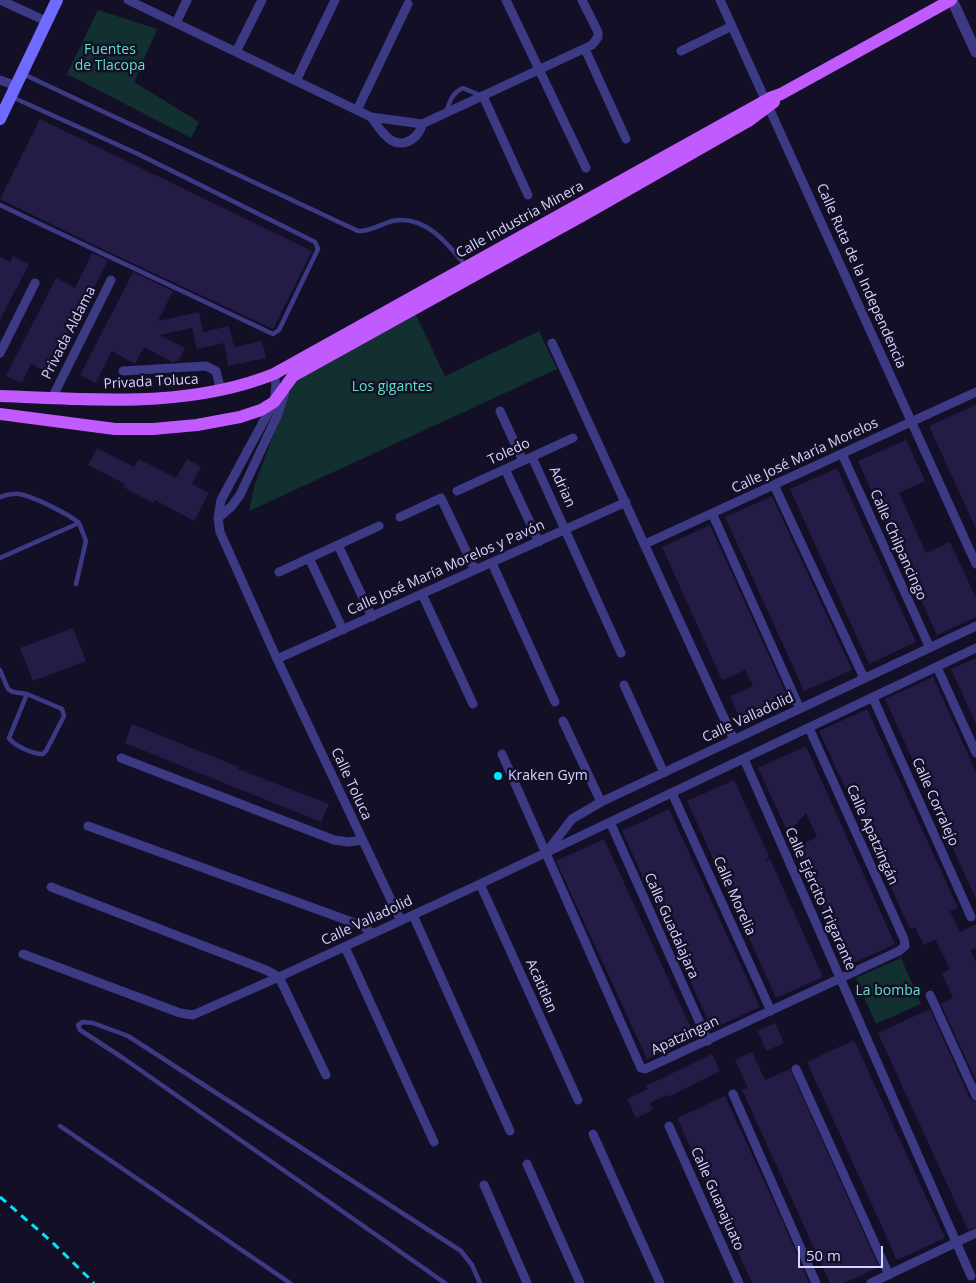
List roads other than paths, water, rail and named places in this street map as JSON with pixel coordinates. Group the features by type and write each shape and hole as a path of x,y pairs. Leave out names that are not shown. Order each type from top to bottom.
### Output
{"main road":[{"path":"0,119 56,0"},
{"name":"Calle Industria Minera","path":"286,388 293,376 589,212 750,120 781,94 951,0"},
{"name":"Calle Industria Minera","path":"279,372 466,267 768,104"},
{"name":"Privada Toluca","path":"0,396 132,400 182,397 221,391 249,384 279,372"},
{"path":"0,414 98,427 153,429 197,425 240,417 261,410 274,402 286,388"}],"street":[{"path":"0,0 46,22"},
{"path":"128,0 371,117 422,124 585,49 596,42 598,32 582,0"},
{"path":"176,23 187,0"},
{"path":"236,52 262,0"},
{"path":"296,81 335,0"},
{"path":"506,0 586,168"},
{"name":"Calle Ruta de la Independencia","path":"720,0 976,564"},
{"path":"951,0 976,51"},
{"path":"357,110 408,4"},
{"path":"681,51 732,26"},
{"path":"585,49 626,139"},
{"path":"0,80 13,91"},
{"path":"483,96 528,195"},
{"path":"371,117 388,138 398,144 414,138 421,129 422,124"},
{"name":"Privada Aldama","path":"52,398 111,280"},
{"path":"0,353 35,283"},
{"path":"552,343 734,740"},
{"path":"123,371 206,366 216,372 221,391"},
{"path":"218,518 231,507 240,495 278,414 286,388 279,372"},
{"path":"277,659 224,540 218,518 221,500 274,402 279,372"},
{"name":"Calle José María Morelos","path":"645,544 976,392"},
{"path":"500,411 523,461"},
{"name":"Toledo","path":"458,491 573,438"},
{"name":"Calle Chilpancingo","path":"842,454 930,648"},
{"name":"Adrian","path":"532,457 621,654"},
{"path":"505,469 539,542"},
{"path":"774,485 864,678"},
{"path":"400,517 441,498 475,570"},
{"name":"Calle José María Morelos y Pavón","path":"277,659 626,502"},
{"path":"712,514 800,709"},
{"path":"279,572 379,526"},
{"path":"338,545 372,617"},
{"path":"308,558 342,630"},
{"path":"492,563 555,702"},
{"path":"422,594 473,704"},
{"name":"Calle Valladolid","path":"546,852 572,819 601,802 976,626"},
{"name":"Calle Valladolid","path":"23,954 180,1013 193,1015 480,884 976,648"},
{"name":"Calle Toluca","path":"277,659 400,921"},
{"path":"937,667 976,752"},
{"path":"624,685 664,773"},
{"name":"Calle Corralejo","path":"873,698 971,917"},
{"path":"563,721 601,802"},
{"name":"Calle Apatzingán","path":"809,728 904,939 905,946 899,951"},
{"path":"502,754 546,852"},
{"path":"121,758 334,840 348,842 362,840"},
{"name":"Calle Ejército Trigarante","path":"744,759 971,1276"},
{"name":"Calle Morelia","path":"672,793 771,1011"},
{"name":"Calle Guadalajara","path":"610,822 708,1041"},
{"path":"88,826 352,922 366,928 372,934"},
{"name":"Apatzingan","path":"546,852 641,1068 648,1068 708,1041 899,951"},
{"name":"Acatitlan","path":"480,884 578,1100"},
{"path":"51,887 266,970 279,977 326,1075"},
{"path":"413,915 510,1131"},
{"path":"345,947 434,1142"},
{"path":"930,995 976,1096"},
{"path":"796,1069 889,1274"},
{"path":"733,1094 816,1283"},
{"name":"Calle Guanajuato","path":"669,1126 739,1283"},
{"path":"593,1134 660,1283"},
{"path":"527,1164 580,1283"},
{"path":"484,1185 528,1283"},
{"path":"871,1283 976,1233"}],"lane":[{"path":"22,74 358,231 365,231 399,220 418,223 427,227 444,241 466,267"},
{"path":"446,113 451,98 457,91 463,88 483,96"},
{"path":"0,205 273,334 279,330 318,249 315,242 13,91"},
{"path":"0,497 13,493 25,495 70,516 79,523 86,541 76,584"},
{"path":"0,558 79,523"},
{"path":"0,670 8,688 13,692 27,694 59,707 63,712 64,716 43,754 34,753 12,742 9,738 27,694"},
{"path":"445,1283 80,1030 78,1025 87,1021 120,1032 176,1066 461,1251 472,1265 480,1283"},
{"path":"60,1126 290,1283"}],"railway":[{"path":"0,1197 52,1242 94,1283"}],"place":[{"name":"Kraken Gym","path":"498,776"}],"park label":[{"name":"Fuentes de Tlacopa","path":"110,58"},
{"name":"Los gigantes","path":"392,387"},
{"name":"La bomba","path":"888,991"}]}
